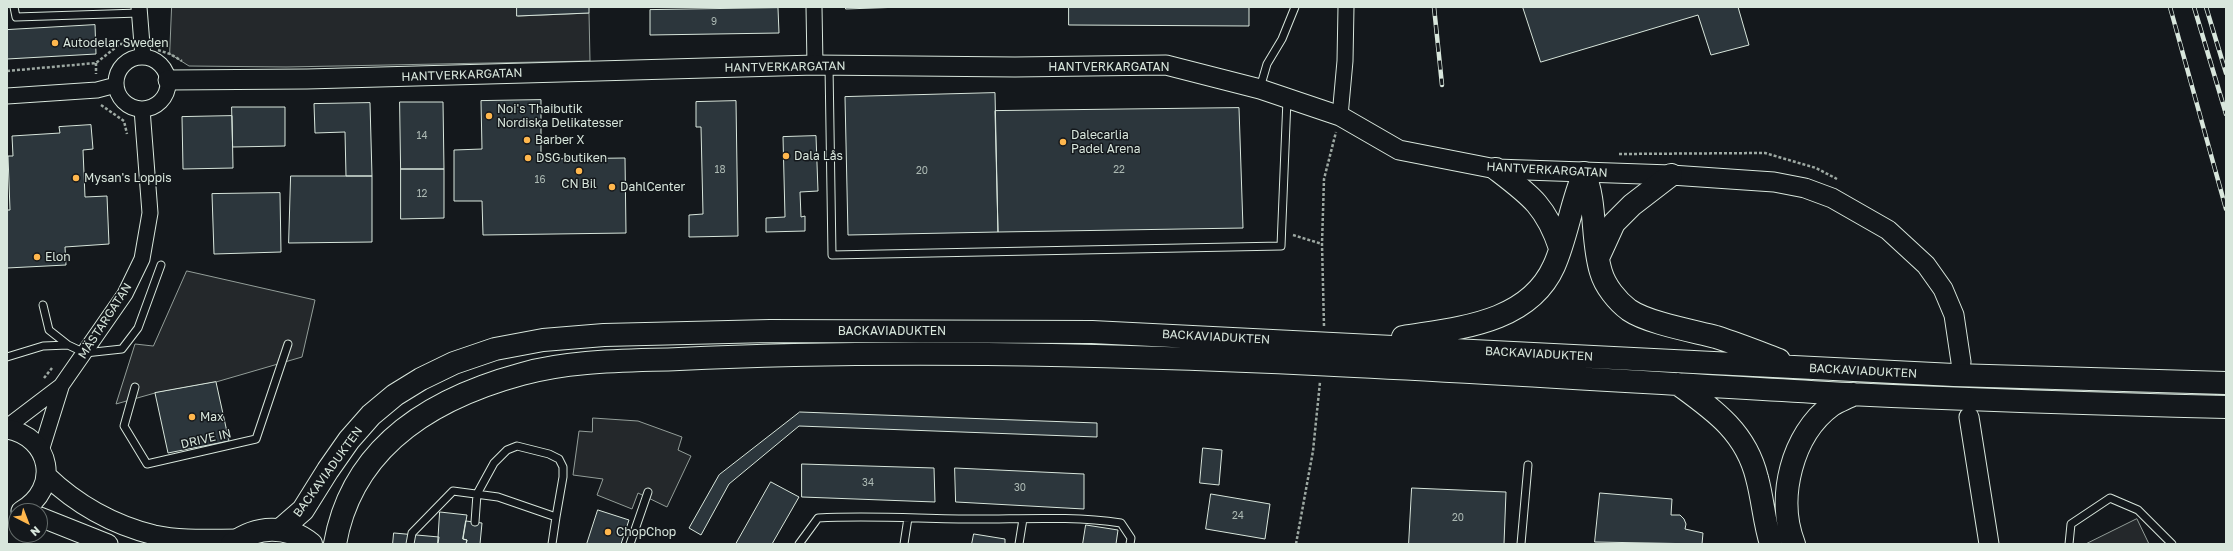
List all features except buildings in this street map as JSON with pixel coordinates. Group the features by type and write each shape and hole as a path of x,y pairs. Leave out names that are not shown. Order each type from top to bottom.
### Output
{"highway":[{"path":"1496,169 1534,199 1543,209 1554,229 1560,248"},
{"path":"1357,344 1444,330 1498,318 1529,299 1543,284 1554,267 1584,173"},
{"path":"1584,173 1591,195 1593,231 1601,272 1610,291 1629,310 1641,316 1719,338 1801,368"},
{"path":"1598,258 1614,223 1632,206 1671,175"},
{"name":"BACKAVIADUKTEN","path":"280,530 303,510 349,440 371,415 395,395 421,379 454,363 496,349 542,340 643,334 946,331 1092,332 1357,344 1954,375 2226,383"},
{"name":"BACKAVIADUKTEN","path":"335,544 338,532 359,481 377,456 399,433 424,413 451,398 526,373 564,366 599,362 771,355 1089,355 1357,366 1854,394 2226,408"},
{"path":"1678,384 1729,424 1746,448 1757,478 1766,530 1771,544"},
{"path":"1794,544 1789,520 1788,496 1790,474 1797,452 1804,436 1816,421 1832,405 1854,394"},
{"path":"236,541 259,531 280,530 299,536 311,544"}],"street":[{"path":"814,7 822,65"},
{"path":"1340,116 1345,61 1346,7"},
{"path":"139,10 143,57"},
{"path":"143,57 157,61 162,66 168,80 168,89 158,104 142,109 128,105 118,93 116,85 117,77 126,62 143,57"},
{"name":"HANTVERKARGATAN","path":"168,80 307,79 822,65 1015,67 1166,65 1288,97 1340,116 1399,150 1496,169 1671,175 1774,182 1805,188 1832,198 1888,230 1926,265 1942,289 1954,315 1961,362"},
{"path":"7,96 97,90 116,85"},
{"name":"MÄSTARGATAN","path":"41,451 61,386 75,349 125,294 142,259 150,213 142,109"},
{"name":"MÄSTARGATAN","path":"7,428 61,386"},
{"path":"1969,417 1989,544"},
{"path":"7,428 26,435 41,451 45,463 46,475 44,487 33,503"},
{"path":"1975,451 1977,544"},
{"path":"46,475 61,490 83,505 123,525 155,535 236,541"},
{"path":"48,520 77,530 108,544"}],"lane":[{"path":"14,7 16,17 139,10"},
{"path":"1260,89 1267,64 1282,39 1294,7"},
{"path":"822,65 832,255 1281,246 1288,97"},
{"path":"7,357 43,346 75,349 122,349 138,328 161,265"},
{"path":"43,305 49,330 75,349"},
{"name":"DRIVE IN","path":"135,387 124,426 147,464 256,439 288,344"},
{"path":"474,522 477,494 494,463 507,450 517,446 549,454 559,459 563,467 552,544"},
{"path":"1521,544 1528,465"},
{"path":"410,544 412,533 454,491 498,497 556,517"},
{"path":"630,544 648,492"},
{"path":"2069,544 2071,524 2110,498 2138,510 2172,544"},
{"path":"798,544 818,518 1088,518 1121,523 1131,538 1130,544"},
{"path":"904,544 908,518"},
{"path":"1019,544 1023,519"}],"path":[{"path":"96,63 99,104 124,121 127,136"},
{"path":"1324,326 1322,244 1324,179 1340,116"},
{"path":"1614,154 1765,153 1816,168 1844,183"},
{"path":"1281,232 1322,244"},
{"path":"39,383 75,349"},
{"path":"1296,544 1313,451 1320,378"}],"shaded area":[{"path":"172,7 517,7 518,16 589,13 590,61 286,67 189,66 170,54"},
{"path":"187,271 315,300 302,357 216,382 155,393 116,404 135,344 153,346"},
{"path":"593,418 638,421 682,437 678,450 691,456 667,507 638,493 632,509 597,495 603,479 573,475 579,431 592,432"},
{"path":"2137,519 2149,544 2086,544"}],"railway":[{"path":"1434,7 1442,85"},
{"path":"2170,7 2226,209"},
{"path":"2194,7 2226,114"},
{"path":"2206,7 2226,73"}],"place":[{"name":"Autodelar Sweden","path":"55,43"},
{"name":"Noi's Thaibutik Nordiska Delikatesser","path":"489,116"},
{"name":"Barber X","path":"527,140"},
{"name":"Dalecarlia Padel Arena","path":"1063,142"},
{"name":"Dala Lås","path":"786,156"},
{"name":"DSG butiken","path":"528,158"},
{"name":"CN Bil","path":"579,171"},
{"name":"Mysan's Loppis","path":"76,178"},
{"name":"DahlCenter","path":"612,187"},
{"name":"Elon","path":"37,257"},
{"name":"Max","path":"192,417"},
{"name":"ChopChop","path":"608,532"}]}
